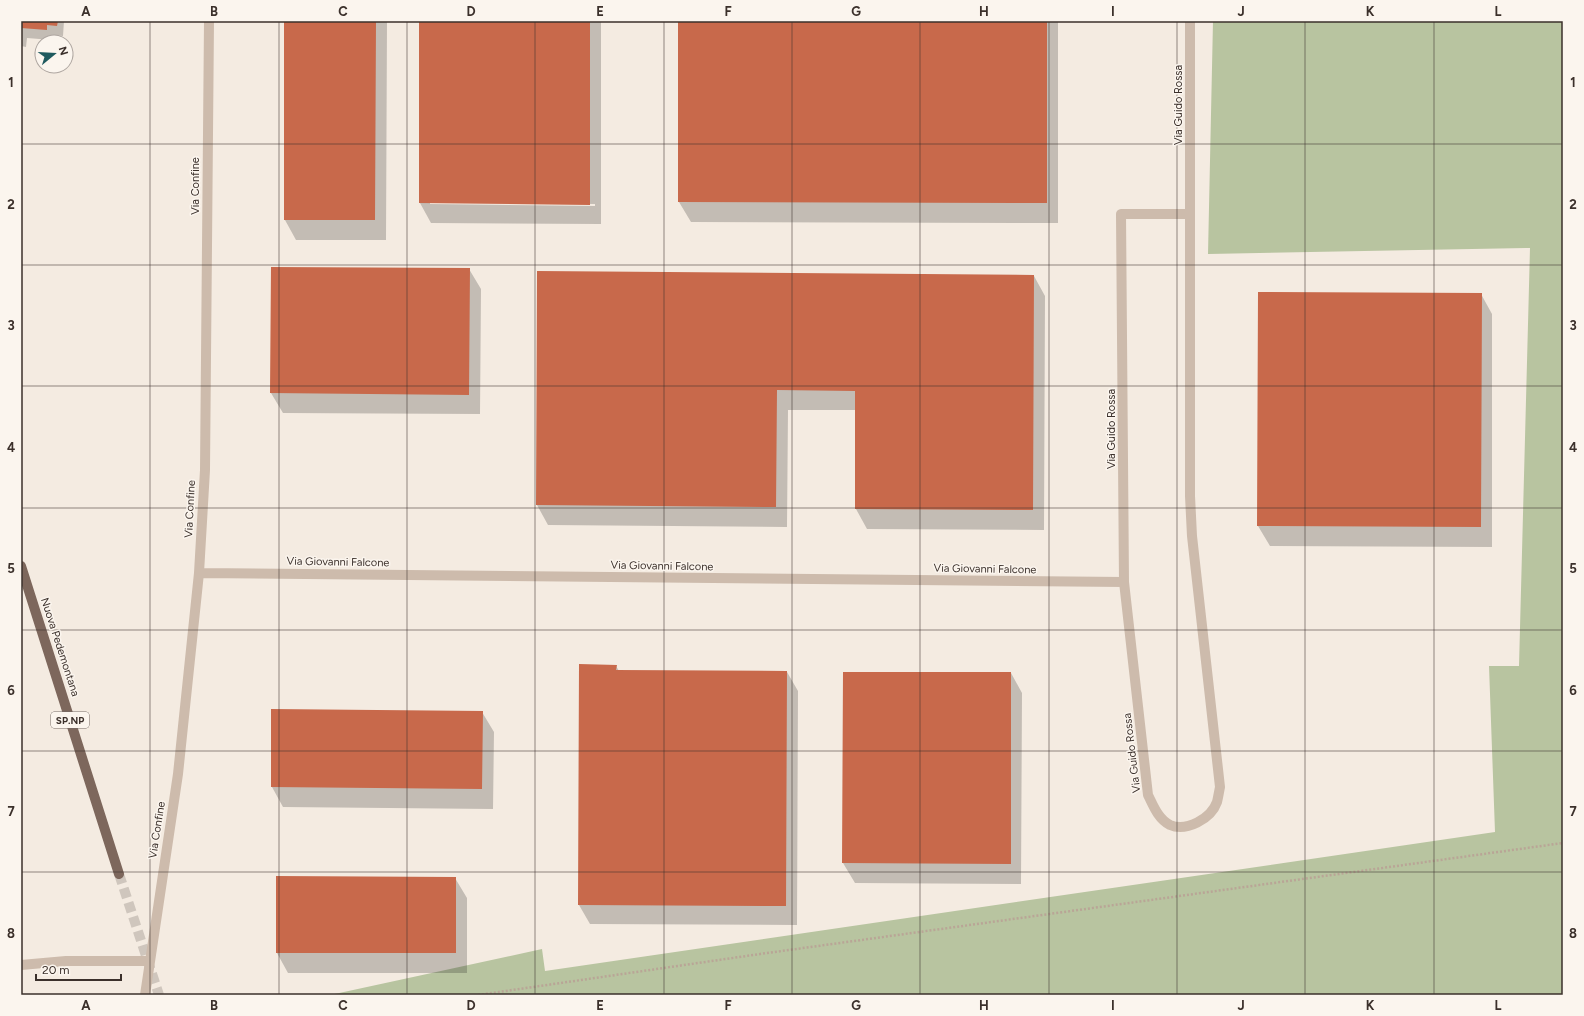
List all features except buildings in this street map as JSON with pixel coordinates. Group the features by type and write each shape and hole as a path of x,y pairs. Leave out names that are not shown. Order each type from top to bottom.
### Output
{"main road":[{"name":"Nuova Pedemontana","path":"21,566 119,874"}],"street":[{"name":"Via Confine","path":"145,995 178,774 199,573 205,470 209,21"},
{"name":"Via Guido Rossa","path":"1190,21 1190,214 1190,496 1192,536 1220,787 1216,803 1210,813 1198,822 1183,826 1170,825 1162,818 1155,810 1148,795 1124,582 1121,214 1190,214"},
{"name":"Via Giovanni Falcone","path":"199,573 1124,582"},
{"path":"21,965 66,962 150,961"}],"path":[{"path":"478,995 752,955 1563,843"}],"green space":[{"path":"1213,21 1563,21 1563,995 330,995 542,949 545,971 1495,832 1489,666 1519,666 1530,248 1208,254"}],"tunnel":[{"path":"119,874 159,995"}]}
